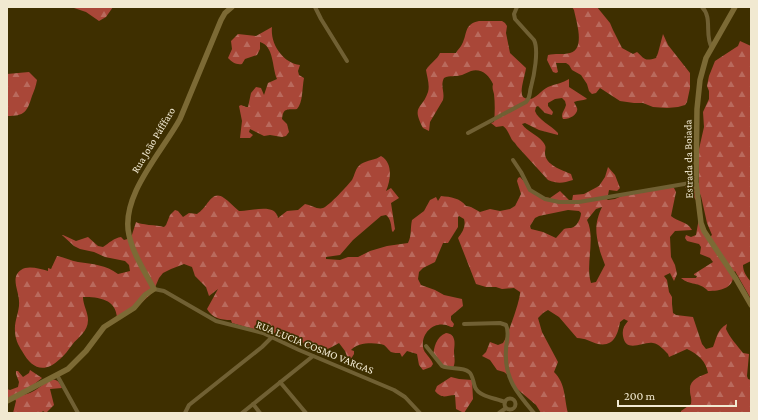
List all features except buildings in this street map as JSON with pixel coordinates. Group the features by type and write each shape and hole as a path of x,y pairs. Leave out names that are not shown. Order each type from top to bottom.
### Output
{"street":[{"name":"Rua João Páfffaro","path":"154,289 139,260 129,235 128,222 132,203 140,181 180,119 220,20 232,7"},
{"path":"315,7 347,61"},
{"path":"468,133 526,102 530,97 530,90 535,71 536,46 534,40 515,19 514,14 517,7"},
{"path":"702,7 707,16 708,40 712,48"},
{"name":"Estrada da Boiada","path":"735,7 712,48 703,68 699,93 696,182 701,223 704,231 740,285 751,305"},
{"path":"513,160 530,190 545,199 559,202 585,201 696,182"},
{"name":"RUA LUCIA COSMO VARGAS","path":"154,289 164,291 216,321 272,337 394,390 405,397 420,413"},
{"path":"7,401 68,369 104,327 134,308 149,291 154,289"},
{"path":"464,324 500,323 506,325 508,332 506,350 507,370 511,382 518,394 534,413"},
{"path":"185,413 189,405 262,347 272,337"},
{"path":"426,346 442,366 467,370 471,373 475,388 481,394 505,402 510,399 513,400 518,394"},
{"path":"242,413 313,356"},
{"path":"57,375 78,413"},
{"path":"280,382 306,413"},
{"path":"499,413 513,409 515,406 513,400"},
{"path":"505,402 504,405 508,410"},
{"path":"253,404 260,413"}],"green space":[{"path":"71,7 113,7 106,17 99,21 86,12"},
{"path":"572,7 597,7 610,23 622,48 633,54 637,52 643,58 656,58 663,34 668,45 690,73 690,88 685,105 667,108 653,107 643,103 620,101 600,88 596,93 592,94 581,75 572,70 566,63 556,63 558,72 553,72 547,60 548,55 570,53 578,46 578,27"},
{"path":"502,21 507,26 506,33 510,53 526,68 522,88 523,97 527,99 533,98 548,87 569,79 569,87 587,99 574,102 577,110 573,116 568,119 563,119 562,117 566,105 562,98 555,99 548,103 548,106 553,112 552,115 545,113 538,106 536,107 535,111 537,114 558,133 558,135 539,130 525,123 522,124 541,139 545,146 545,153 548,161 559,169 571,174 573,180 560,183 548,180 511,139 503,126 496,127 491,123 494,122 495,115 493,84 487,75 481,71 475,70 462,75 444,78 442,84 443,100 430,122 429,131 423,128 418,111 426,98 429,89 426,70 440,53 456,53 461,47 468,27 474,22"},
{"path":"272,27 273,40 279,52 288,61 300,65 298,71 299,75 304,78 300,103 297,109 286,110 283,115 282,119 287,124 289,132 286,136 264,136 250,129 249,132 253,135 250,138 240,138 242,121 239,106 241,105 248,107 251,93 256,87 261,88 264,95 268,83 277,79 270,52 265,44 260,42 260,49 257,55 245,59 242,64 238,64 228,58 232,49 231,41 238,34 256,36"},
{"path":"740,41 751,46 751,261 743,265 743,268 751,282 751,299 735,271 733,273 732,282 726,288 718,290 708,291 701,286 681,278 696,278 697,276 694,274 713,262 710,258 700,254 701,247 699,244 687,241 685,238 686,235 691,237 696,235 699,218 710,237 712,235 707,223 700,194 696,200 685,187 688,185 697,186 699,183 699,149 704,127 703,112 709,99 709,91 707,86 709,76 715,61 738,46"},
{"path":"29,72 37,80 29,106 22,114 7,116 7,74"},
{"path":"381,156 385,159 389,167 390,176 386,191 391,188 399,198 391,203 395,229 393,232 392,231 390,220 386,215 381,216 353,240 340,255 326,257 326,259 340,260 348,257 358,257 370,251 387,246 408,243 412,220 424,211 430,200 436,197 438,201 441,196 455,198 466,206 480,212 490,209 500,211 510,209 515,206 521,194 517,181 520,177 538,196 550,198 560,191 570,201 572,201 573,195 584,194 599,186 605,177 608,167 615,175 620,188 617,191 609,190 608,195 605,198 608,200 624,195 671,187 674,188 676,192 671,216 688,225 692,230 675,231 670,237 671,257 677,274 674,281 670,273 664,276 667,280 669,292 672,297 673,313 676,315 693,317 702,344 706,349 713,347 719,331 727,324 726,329 743,353 749,354 747,376 748,379 751,380 751,413 681,413 681,411 691,404 690,387 693,381 708,373 703,361 695,353 687,349 669,357 663,349 653,343 631,346 625,341 623,336 624,326 628,321 624,319 620,322 614,339 608,344 598,344 585,339 577,338 559,317 548,310 538,318 542,332 558,362 554,372 563,386 568,413 541,413 536,405 515,387 509,376 504,372 497,370 490,360 482,356 486,352 490,342 498,345 503,343 513,318 520,292 514,288 502,289 476,284 458,238 463,231 465,224 464,219 459,216 458,227 448,243 443,243 435,262 423,268 419,272 418,279 421,285 444,295 462,299 463,306 451,316 451,320 454,324 453,327 440,324 431,328 427,332 423,341 423,347 433,364 431,367 423,370 419,365 417,354 407,351 402,357 400,353 391,352 381,344 367,343 354,347 351,350 354,351 354,354 349,362 345,351 339,343 326,350 319,351 291,338 232,323 231,320 217,318 211,315 207,309 218,289 209,296 206,287 195,276 192,267 184,264 163,273 159,278 153,292 138,306 117,318 114,307 106,300 83,297 88,317 88,324 82,334 63,356 49,367 44,368 34,365 26,357 19,346 15,334 15,324 19,308 16,276 21,270 27,268 38,268 48,271 48,268 51,269 57,256 94,264 118,274 130,271 129,265 125,261 105,257 94,252 80,249 74,246 62,235 76,241 88,237 98,246 103,247 121,237 124,240 131,238 136,222 164,227 170,215 175,210 178,211 183,217 189,213 197,214 210,200 216,196 224,198 239,211 267,209 276,213 278,218 287,211 298,210 305,204 317,208 323,208 334,200 350,183 359,166","holes":["602,207 598,217 596,231 599,249 605,265 596,282 591,283 589,276 591,235 587,220 596,209","568,210 579,211 581,213 579,220 575,226 564,229 556,238 543,232 531,229 530,226 535,218"]},
{"path":"446,333 452,335 454,339 455,362 453,368 447,368 433,357 438,340"},
{"path":"30,370 42,378 22,394 23,395 34,391 51,380 60,383 62,388 50,389 54,405 46,413 43,411 41,413 13,413 16,401 15,399 7,401 7,389 10,390 18,387 19,382 16,371 18,371 23,377 29,373"},
{"path":"451,377 472,380 473,399 464,413 456,409 455,395 442,396 435,391 437,386"}]}
